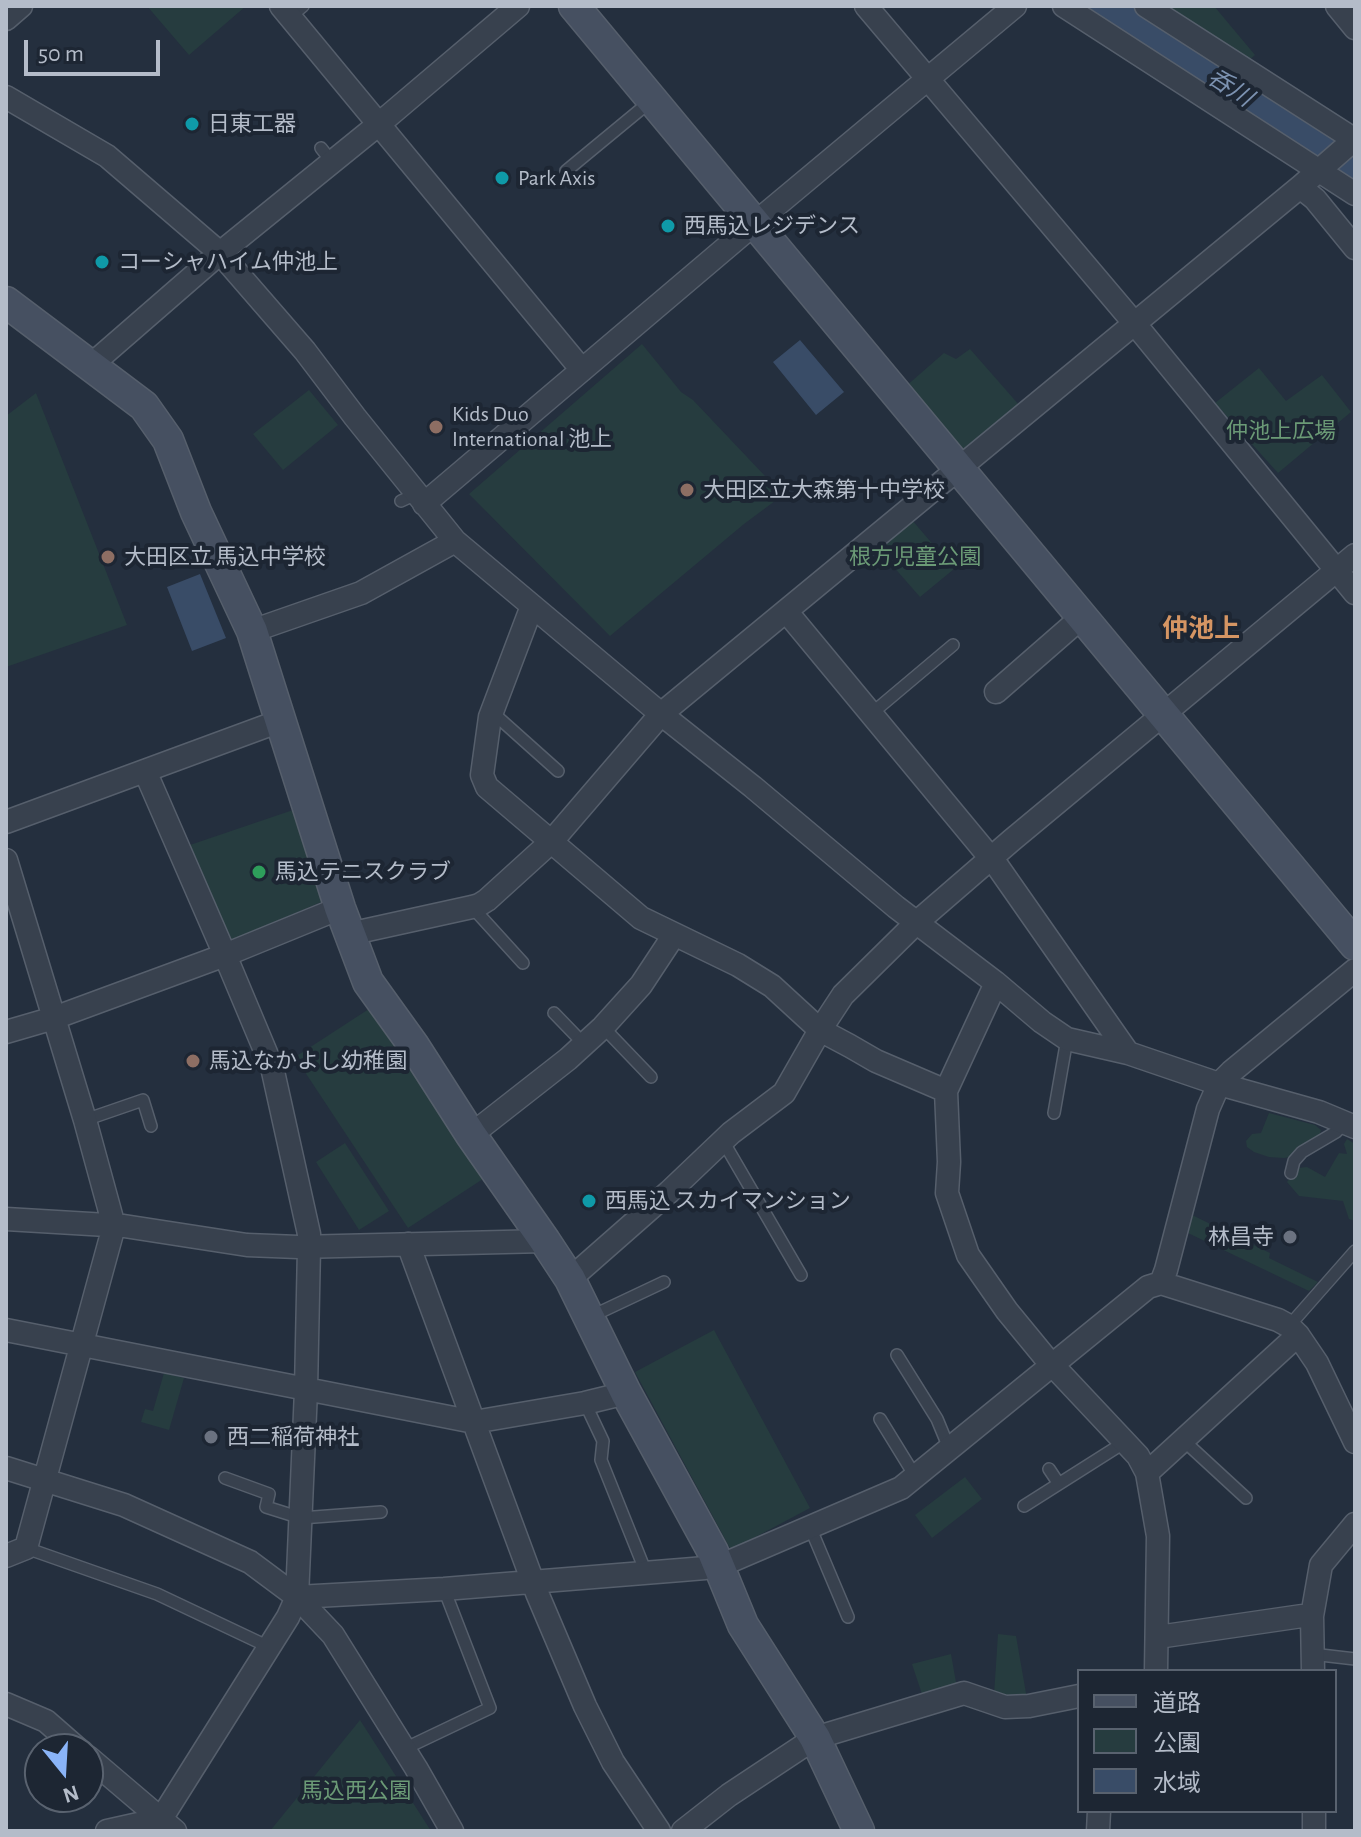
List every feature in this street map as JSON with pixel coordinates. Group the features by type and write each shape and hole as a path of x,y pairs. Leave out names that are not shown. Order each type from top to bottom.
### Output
{"street":[{"path":"6,19 21,6"},
{"path":"90,366 220,253 326,155 379,124 518,6"},
{"path":"574,6 1355,945"},
{"path":"866,6 1135,324 1355,593"},
{"path":"414,500 582,370 1015,6"},
{"path":"1064,6 1320,168 1355,194"},
{"path":"6,1032 54,1018 225,955 344,921 472,907 487,900 552,841 661,714 1353,141 1146,6"},
{"path":"1337,6 1355,28"},
{"path":"292,10 379,124 582,370"},
{"path":"6,97 107,156 220,253 305,351 414,500 455,541 916,923 1042,1022 1067,1039 1128,1053 1350,1124"},
{"path":"1300,187 1315,199 1355,248"},
{"path":"6,302 144,406 168,440 196,512 252,631 344,921 368,982 570,1279 626,1393 719,1565 743,1614 743,1625 815,1738 859,1831"},
{"path":"252,631 361,593 455,541"},
{"path":"570,1279 723,1141 784,1093 843,995 916,923 1355,555"},
{"path":"532,606 492,712 482,775 487,787 641,918 738,965 772,986 820,1030 876,1061 946,1091"},
{"path":"786,611 871,714 906,762 990,858 1128,1053"},
{"path":"996,692 1082,617"},
{"path":"6,822 280,721"},
{"path":"145,771 272,1067 309,1234 297,1597 162,1827"},
{"path":"6,860 114,1226 45,1480 16,1552"},
{"path":"471,1135 603,1027 641,985 674,935"},
{"path":"1161,1283 1208,1109 1219,1084 1355,970"},
{"path":"996,983 946,1091 947,1193 968,1255 1007,1311 1138,1456 1147,1473 1158,1536 1156,1669"},
{"path":"6,1219 114,1226 247,1245 309,1247 545,1241"},
{"path":"408,1244 421,1289 533,1582 585,1706 613,1762 659,1831"},
{"path":"297,1597 444,1589 719,1565 901,1488 1148,1287 1161,1283 1278,1320 1294,1331 1317,1363 1355,1442"},
{"path":"6,1330 474,1422 626,1393"},
{"path":"1147,1473 1294,1331"},
{"path":"6,1468 124,1505 250,1562 297,1597 333,1635 452,1831"},
{"path":"1312,1662 1312,1616 1321,1565 1355,1524"},
{"path":"1158,1637 1312,1616"},
{"path":"683,1831 729,1795 815,1738 964,1693 1005,1707 1029,1706 1077,1696"},
{"path":"6,1704 46,1721 60,1733"},
{"path":"104,1772 162,1827"},
{"path":"107,1831 162,1827"}],"lane":[{"path":"566,171 652,99"},
{"path":"871,714 953,645"},
{"path":"492,712 558,771"},
{"path":"472,907 523,963"},
{"path":"554,1013 584,1044"},
{"path":"603,1027 651,1077"},
{"path":"1054,1113 1067,1039"},
{"path":"85,1120 143,1100 151,1126"},
{"path":"1291,1173 1294,1161 1302,1152 1350,1124"},
{"path":"723,1141 801,1275"},
{"path":"1294,1331 1355,1251"},
{"path":"589,1318 664,1282"},
{"path":"897,1355 937,1419 949,1448"},
{"path":"585,1403 603,1441 601,1460 644,1572"},
{"path":"880,1419 915,1476"},
{"path":"1183,1440 1246,1498"},
{"path":"1024,1506 1125,1442"},
{"path":"1049,1469 1059,1484"},
{"path":"225,1478 269,1494 266,1507 301,1518 381,1512"},
{"path":"810,1527 848,1617"},
{"path":"16,1552 157,1594 269,1647"},
{"path":"404,1749 490,1708 444,1589"},
{"path":"1312,1662 1355,1659"}],"green space":[{"path":"147,6 246,6 189,55"},
{"path":"1156,6 1214,6 1255,55 1246,63"},
{"path":"642,344 681,392 693,400 783,495 610,636 469,494"},
{"path":"970,349 1020,406 963,454 905,387 944,353 956,359"},
{"name":"仲池上広場","path":"1259,368 1286,401 1322,375 1351,412 1278,473 1215,403"},
{"path":"309,390 338,425 283,470 253,434"},
{"path":"36,393 127,625 6,667 6,416"},
{"name":"根方児童公園","path":"912,520 954,569 920,597 878,549"},
{"name":"馬込テニスクラブ","path":"296,809 328,899 229,942 187,846"},
{"path":"372,1007 486,1177 408,1228 295,1057"},
{"path":"1269,1113 1315,1125 1321,1130 1316,1149 1309,1154 1284,1158 1269,1157 1247,1147 1246,1141 1252,1134 1261,1133"},
{"path":"1347,1139 1355,1144 1355,1221 1349,1219 1343,1201 1299,1196 1287,1182 1298,1168 1307,1167 1325,1177 1339,1153 1347,1154 1344,1144"},
{"path":"345,1143 389,1211 359,1230 316,1162"},
{"path":"1192,1215 1270,1253 1269,1258 1318,1282 1309,1291 1188,1233"},
{"path":"714,1330 810,1508 731,1550 635,1372"},
{"path":"164,1373 184,1378 169,1430 141,1422 145,1409 153,1411"},
{"path":"965,1477 982,1499 932,1538 915,1515"},
{"path":"998,1634 1016,1636 1027,1699 994,1695"},
{"path":"951,1654 957,1688 923,1697 912,1664"},
{"name":"馬込西公園","path":"360,1720 431,1831 270,1831"}],"water":[{"name":"呑川","path":"1078,6 1133,6 1355,147 1355,185"},
{"path":"800,340 844,392 816,415 773,362"},
{"path":"200,574 226,638 192,651 167,587"}],"place":[{"name":"日東工器","path":"192,124"},
{"name":"Park Axis","path":"502,178"},
{"name":"西馬込レジデンス","path":"668,226"},
{"name":"コーシャハイム仲池上","path":"102,262"},
{"name":"Kids Duo International 池上","path":"436,427"},
{"name":"大田区立大森第十中学校","path":"687,490"},
{"name":"大田区立 馬込中学校","path":"108,557"},
{"name":"馬込テニスクラブ","path":"259,872"},
{"name":"馬込なかよし幼稚園","path":"193,1061"},
{"name":"西馬込 スカイマンション","path":"589,1201"},
{"name":"林昌寺","path":"1290,1237"},
{"name":"西二稲荷神社","path":"211,1437"}],"district":[{"name":"仲池上","path":"1201,629"}]}
